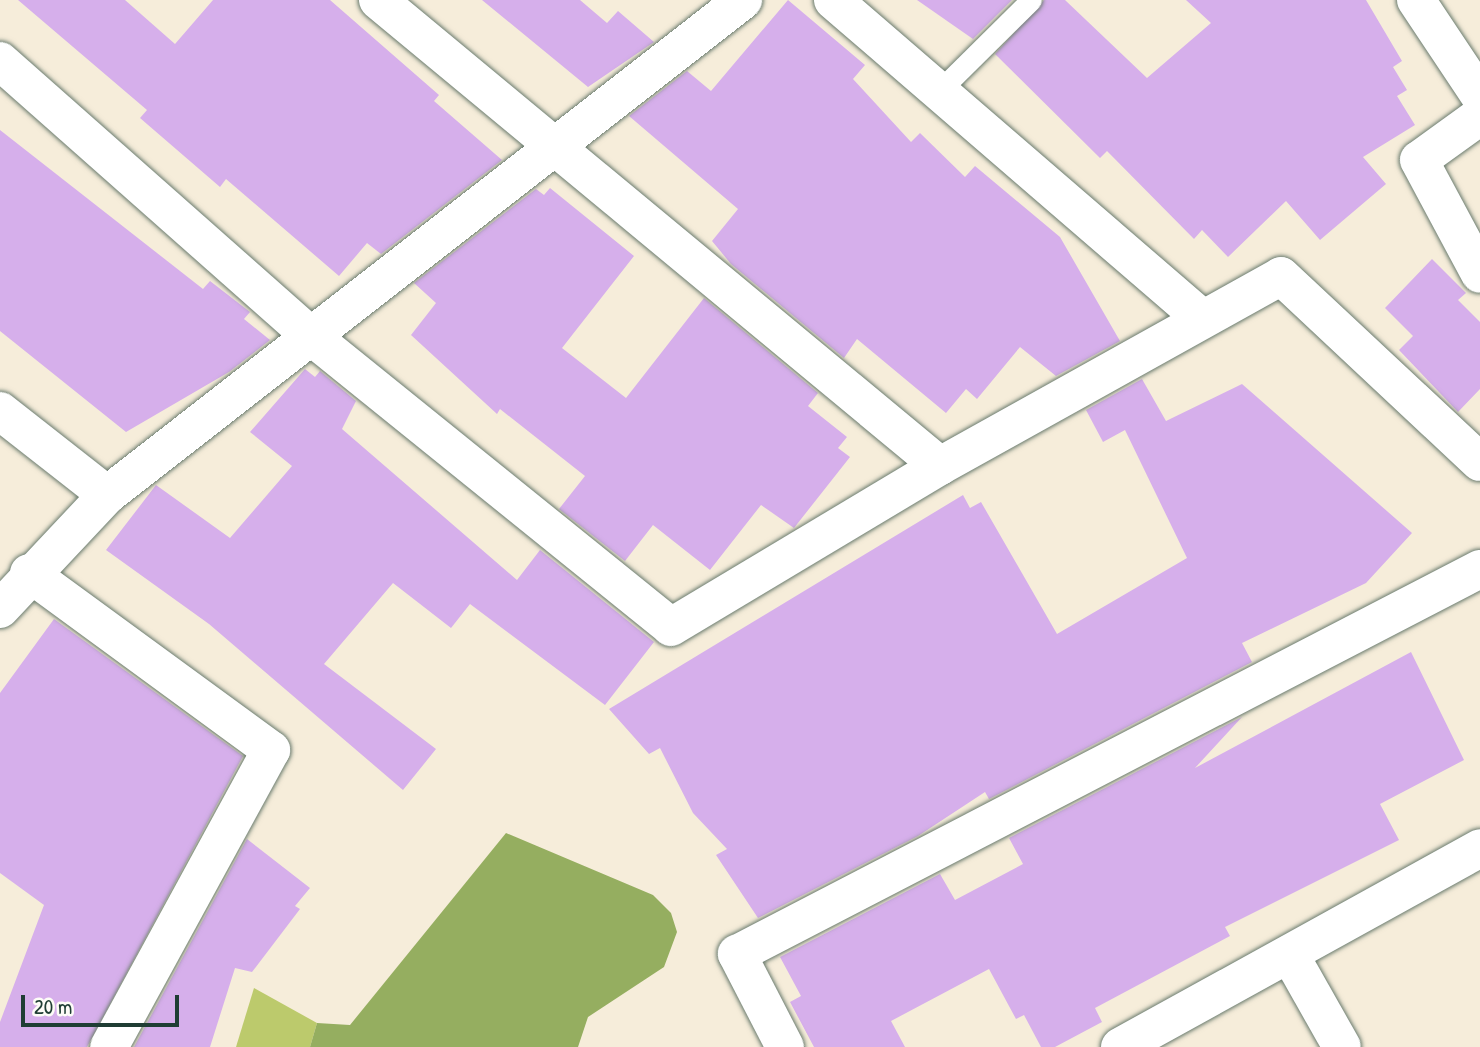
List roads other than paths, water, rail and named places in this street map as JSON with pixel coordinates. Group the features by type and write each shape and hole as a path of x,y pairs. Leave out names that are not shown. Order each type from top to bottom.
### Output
{"street":[{"path":"378,0 549,146 940,466"},
{"path":"0,609 29,573 107,495 312,337 549,146 743,0"},
{"path":"833,0 1202,318"},
{"path":"1416,0 1480,96"},
{"path":"0,61 312,337 671,627 940,466 1281,276 1480,461"},
{"path":"1480,116 1419,160 1480,274"},
{"path":"0,411 107,495"},
{"path":"785,1047 737,954 1480,569"},
{"path":"29,573 271,750 109,1047"},
{"path":"1120,1047 1291,957 1480,848"},
{"path":"1291,957 1342,1047"}],"lane":[{"path":"939,91 1031,0"}]}
